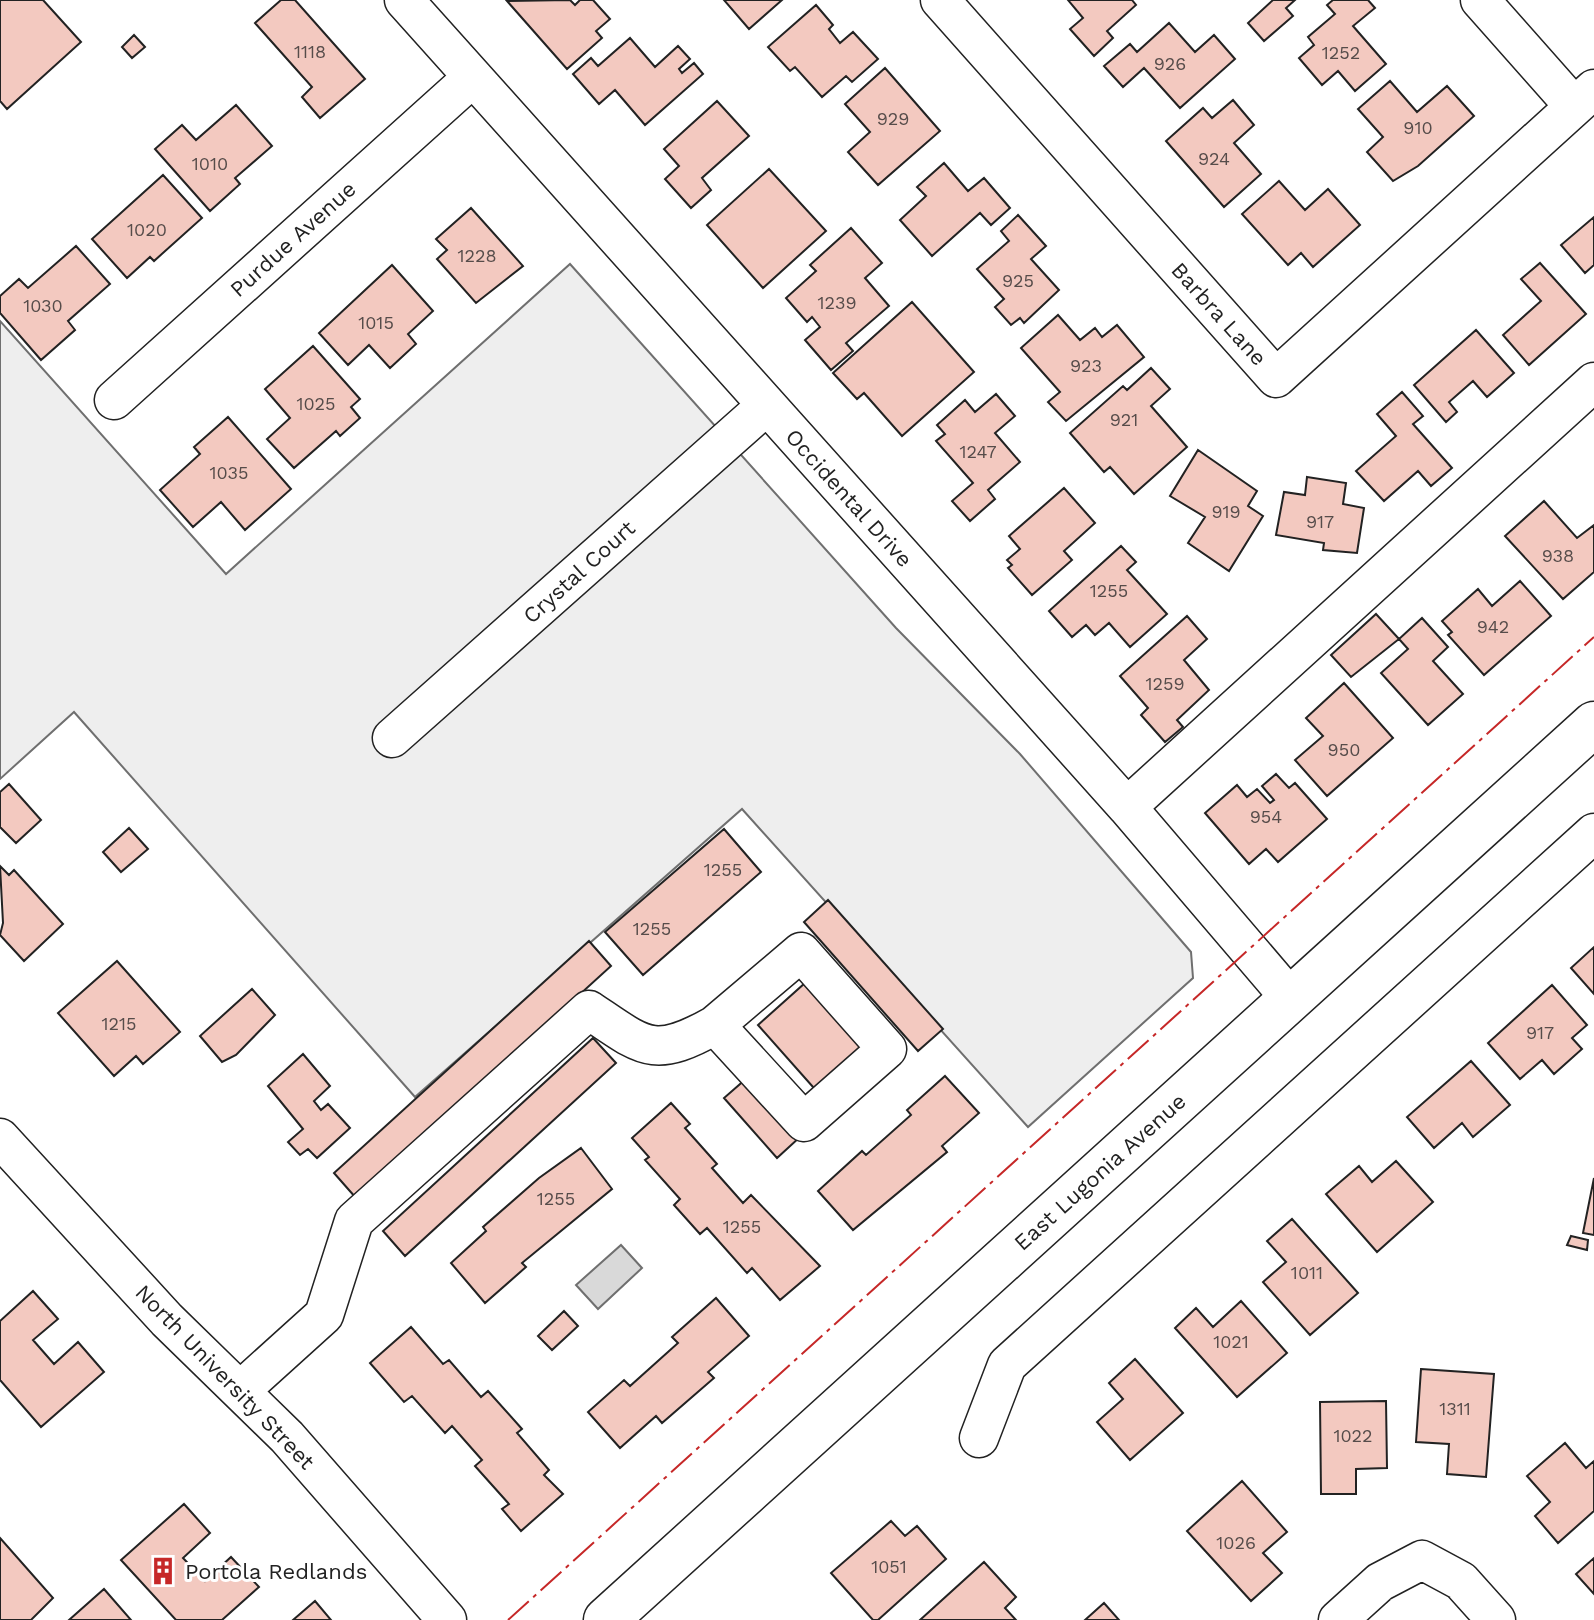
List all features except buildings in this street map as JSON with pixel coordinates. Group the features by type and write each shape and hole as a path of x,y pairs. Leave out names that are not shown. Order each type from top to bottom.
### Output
{"main road":[{"name":"East Lugonia Avenue","path":"606,1620 1594,724"}],"street":[{"name":"Occidental Drive","path":"404,0 1127,807 1291,999"},
{"name":"Barbra Lane","path":"940,0 1276,378 1584,97"},
{"path":"1480,0 1584,97"},
{"name":"Purdue Avenue","path":"114,400 472,78"},
{"path":"1127,807 1594,382"},
{"name":"Crystal Court","path":"392,738 766,406"},
{"path":"979,1438 1007,1365 1594,833"},
{"path":"241,1390 324,1315 354,1221 589,1010 640,1045 681,1044 715,1025 801,952 887,1049 804,1122 715,1025"},
{"name":"North University Street","path":"0,1138 167,1320 287,1437 447,1620"},
{"path":"1338,1620 1380,1582 1422,1560 1461,1581 1496,1620"}],"shaded area":[{"path":"570,264 896,628 1020,754 1191,952 1193,978 1028,1127 742,809 415,1097 74,712 0,779 0,321 226,574"},
{"path":"621,1245 642,1268 598,1309 576,1285"}],"power":[{"path":"508,1620 1594,637"}],"place":[{"name":"Portola Redlands","path":"163,1571"}]}
